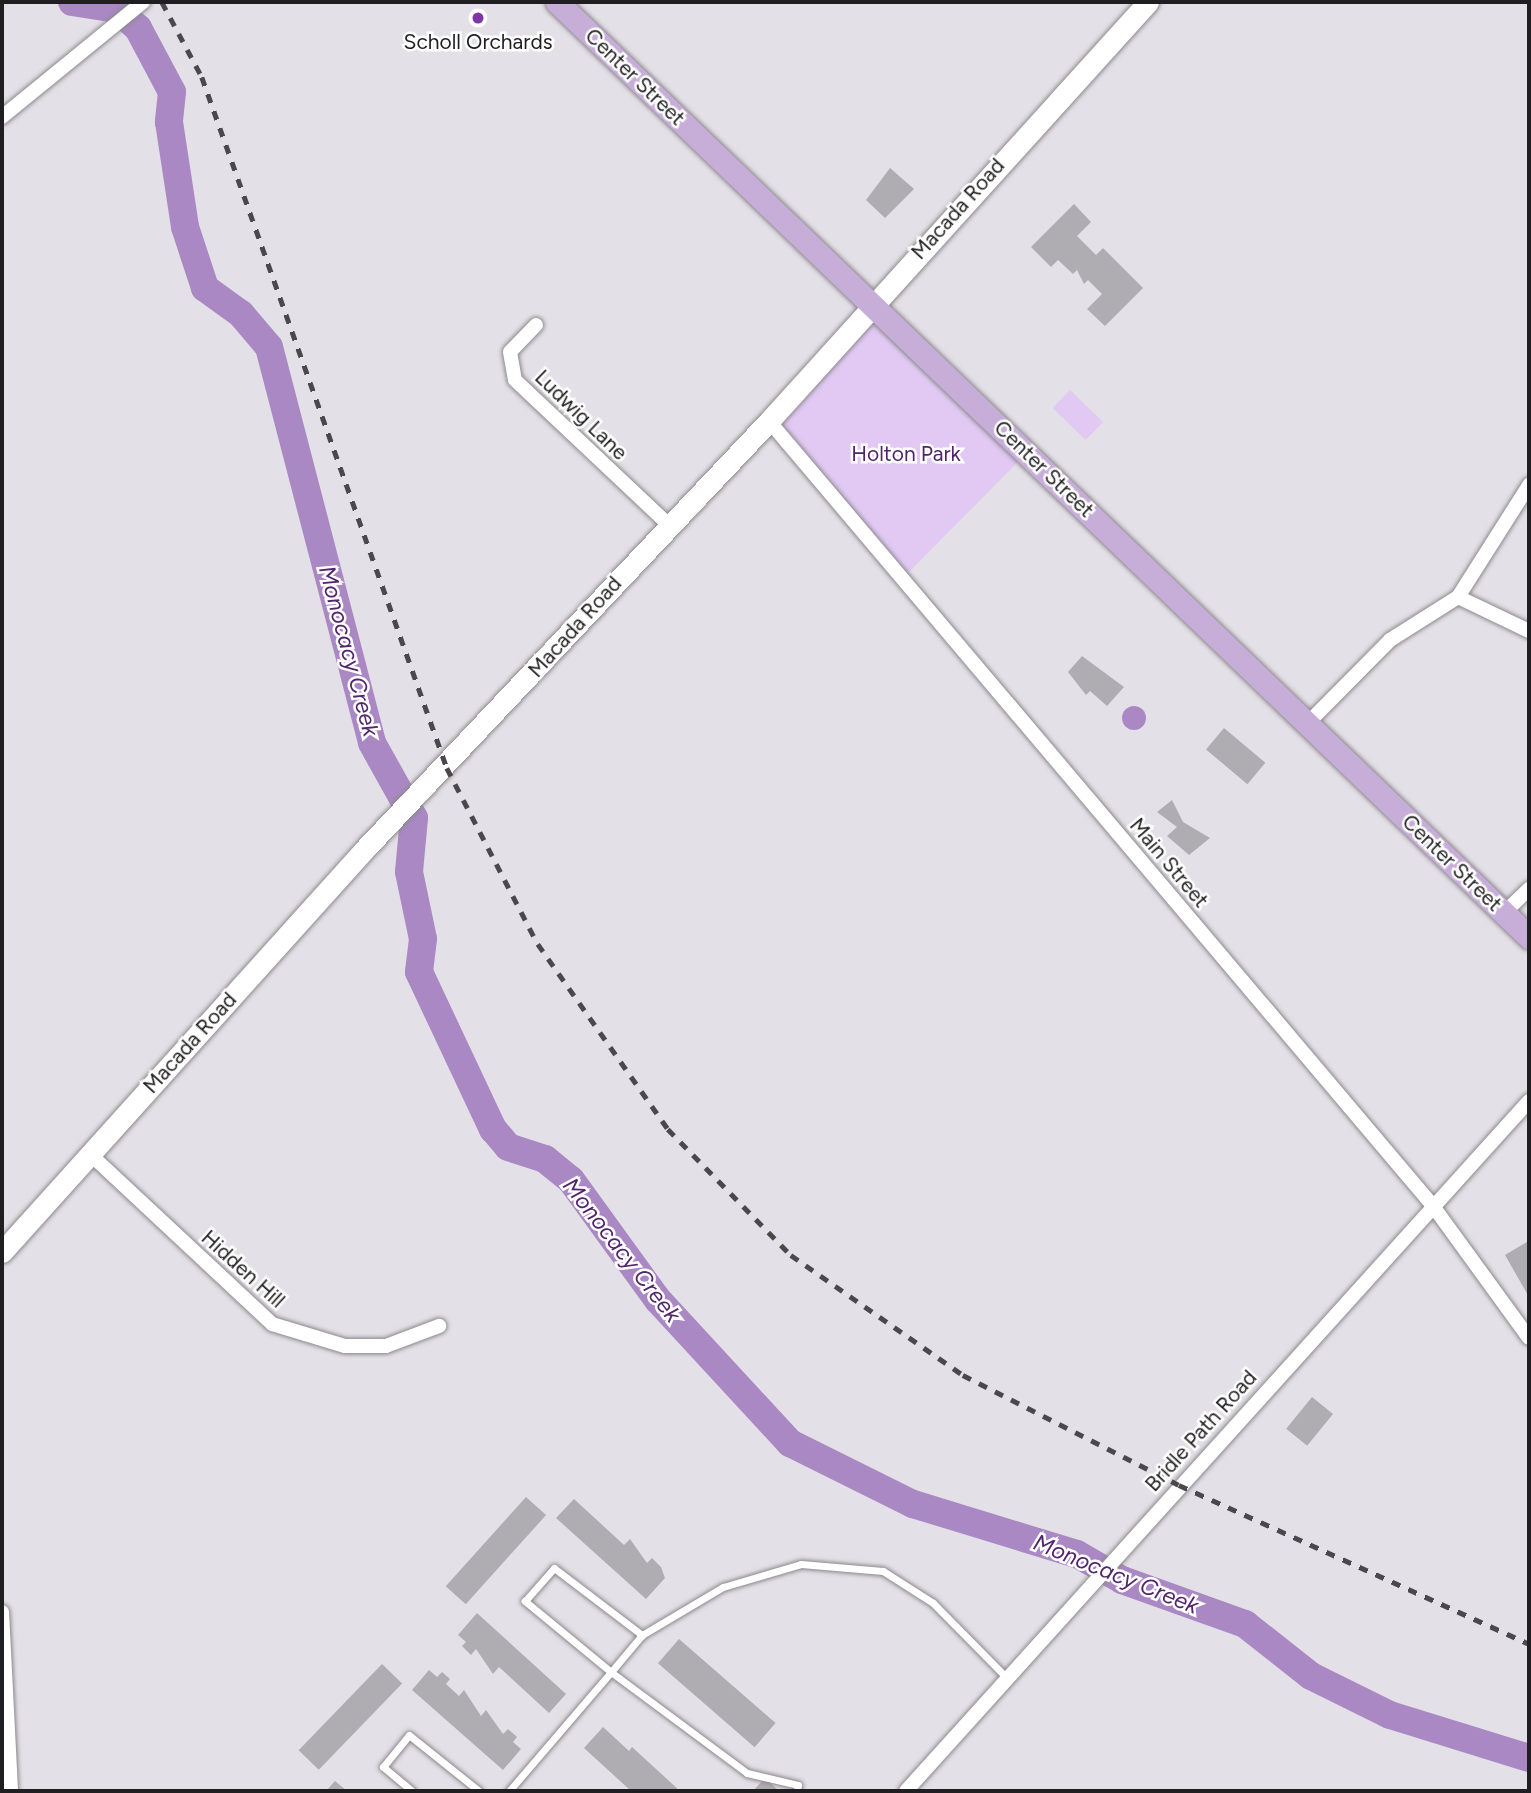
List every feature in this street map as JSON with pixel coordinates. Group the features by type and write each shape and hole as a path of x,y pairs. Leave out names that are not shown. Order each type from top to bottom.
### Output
{"main road":[{"name":"Center Street","path":"557,2 1529,937"}],"street":[{"name":"Macada Road","path":"2,1252 364,850 435,779 668,524 768,421 871,304 1148,2"},
{"path":"2,117 141,4"},
{"name":"Ludwig Lane","path":"536,325 510,352 515,380 668,524"},
{"name":"Main Street","path":"768,421 1433,1206 1529,1338"},
{"path":"1306,725 1390,640 1458,597 1529,485"},
{"path":"1458,597 1529,631"},
{"path":"1504,913 1529,889"},
{"name":"Bridle Path Road","path":"906,1791 1093,1580 1529,1101"},
{"name":"Hidden Hill","path":"90,1154 272,1324 345,1346 386,1346 439,1326"},
{"path":"2,1612 3,1681 11,1791"}],"lane":[{"path":"509,1791 642,1635 723,1587 801,1564 883,1571 933,1603 1008,1679"},
{"path":"642,1635 554,1568 524,1601 611,1672 747,1773 798,1785 797,1791"},
{"path":"412,1791 383,1767 409,1735 479,1791"}],"green space":[{"name":"Holton Park","path":"871,304 1028,452 902,579 769,421"},
{"path":"1070,390 1103,422 1086,440 1053,408"}],"shaded area":[{"path":"1134,706 1145,713 1146,718 1139,729 1134,730 1123,723 1122,718 1129,707"}],"building":[{"path":"890,168 914,189 885,218 866,200"},
{"path":"1074,204 1091,222 1077,236 1096,255 1103,248 1143,288 1105,326 1087,309 1102,294 1088,280 1084,284 1077,270 1073,274 1058,260 1051,267 1031,247"},
{"path":"1082,656 1124,687 1107,706 1090,691 1086,695 1068,672"},
{"path":"1224,728 1265,763 1247,784 1206,749"},
{"path":"1172,800 1183,822 1210,838 1189,855 1167,836 1177,827 1157,812"},
{"path":"1527,1242 1529,1245 1529,1297 1505,1255"},
{"path":"1312,1397 1333,1414 1307,1446 1286,1429"},
{"path":"526,1497 546,1515 466,1604 446,1586"},
{"path":"574,1499 624,1545 630,1539 647,1563 652,1558 661,1567 665,1578 646,1599 556,1518"},
{"path":"477,1613 566,1694 549,1713 499,1667 493,1674 476,1649 471,1655 462,1646 466,1642 458,1635"},
{"path":"679,1639 776,1723 755,1747 658,1663"},
{"path":"382,1664 402,1683 319,1770 299,1750"},
{"path":"429,1670 437,1677 442,1672 450,1679 446,1684 459,1696 464,1690 481,1716 486,1710 503,1734 508,1729 517,1737 513,1742 521,1749 503,1770 412,1690"},
{"path":"603,1727 629,1751 632,1747 680,1791 631,1791 584,1748"},
{"path":"765,1778 779,1791 753,1791"},
{"path":"335,1781 347,1791 326,1791"}],"waterway":[{"name":"Monocacy Creek","path":"72,2 116,9 138,28 172,92 169,122 185,227 205,288 241,314 269,347 372,743 414,818 409,872 423,939 419,972 493,1129 508,1147 545,1159 571,1180 658,1300 790,1443 913,1504 1077,1554 1122,1580 1245,1624 1311,1676 1390,1715 1529,1758"}],"railway":[{"path":"162,2 202,77 447,768 538,944 668,1129 791,1255 963,1375 1179,1485 1529,1644"}],"place":[{"name":"Scholl Orchards","path":"478,18"}]}
